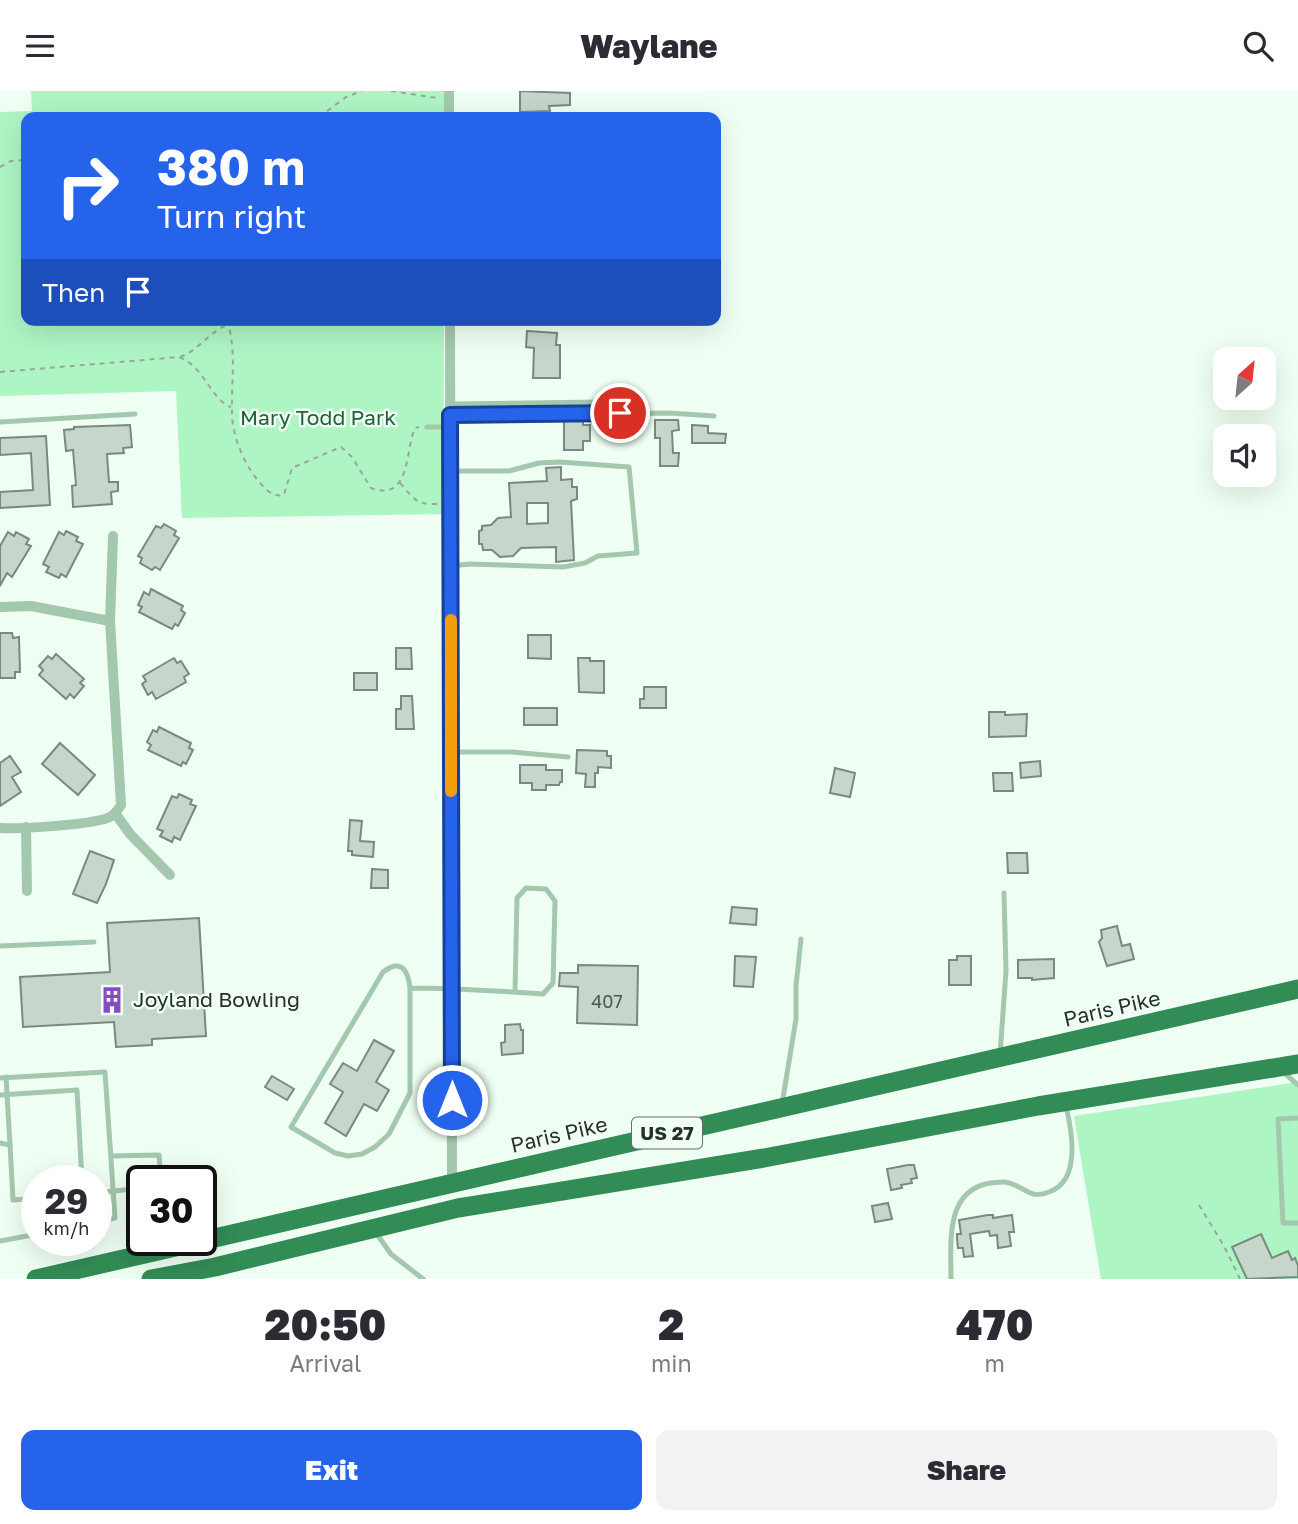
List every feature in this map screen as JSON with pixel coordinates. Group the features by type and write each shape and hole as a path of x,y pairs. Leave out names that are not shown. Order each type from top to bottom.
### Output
{"highway":[{"name":"Paris Pike","path":"36,1279 1298,989"},
{"name":"US 27","path":"151,1279 374,1230 458,1208 777,1155 1065,1102 1288,1066"},
{"path":"452,1182 458,1208"}],"street":[{"path":"450,326 452,1182"},
{"path":"0,828 108,818 121,805 110,621 113,536"},
{"path":"0,607 30,606 110,621"},
{"path":"115,813 130,834 170,875"},
{"path":"26,827 27,891"}],"lane":[{"path":"427,427 450,416 600,402"},
{"path":"450,416 669,413 714,416"},
{"path":"0,422 135,414"},
{"path":"450,471 509,471 538,463 560,462 629,467 637,553 598,555 585,563 563,567 470,564 451,566"},
{"path":"451,753 512,752 568,757"},
{"path":"410,988 543,994 553,983 555,901 546,889 526,888 517,898 515,992"},
{"path":"1000,1058 1006,971 1004,893"},
{"path":"782,1107 796,1019 801,939"},
{"path":"0,946 94,942"},
{"path":"389,967 405,969 410,988 411,1093 389,1134 375,1147 362,1154 348,1156 335,1153 291,1127 383,972 389,967"},
{"path":"1288,1066 1298,1085"},
{"path":"21,1199 13,1200 7,1095 3,1077 105,1072 113,1191 112,1218"},
{"path":"0,1095 77,1090 81,1165"},
{"path":"951,1279 952,1220 958,1205 967,1194 976,1187 1004,1182 1033,1194 1044,1194 1056,1190 1064,1179 1072,1161 1065,1102"},
{"path":"1298,1118 1278,1119 1283,1223 1298,1223"},
{"path":"0,1143 10,1145"},
{"path":"110,1156 159,1155 160,1165"},
{"path":"113,1191 126,1190"},
{"path":"374,1230 391,1254 423,1279"},
{"path":"0,1241 21,1237"}],"path":[{"path":"326,112 346,97 362,91"},
{"path":"391,91 449,95"},
{"path":"0,167 11,161 21,160"},
{"path":"0,372 179,357 192,351 224,326"},
{"path":"228,326 233,354 232,408 237,437 252,473 271,493 284,495 292,468 341,447 352,457 371,488 383,491 394,489 400,482 415,428 427,427"},
{"path":"179,357 197,369 224,404 232,408"},
{"path":"400,482 414,500 424,504 443,504"},
{"path":"1199,1205 1240,1279"}],"green space":[{"name":"Mary Todd Park","path":"31,91 444,91 444,112 21,112 21,326 444,326 443,514 182,518 176,391 0,396 0,112 32,111"},
{"path":"1298,1082 1298,1279 1101,1279 1074,1116"}],"building":[{"path":"520,91 570,93 570,105 549,106 550,111 520,112"},
{"path":"527,331 557,333 556,345 560,345 560,378 533,378 534,348 526,347"},
{"path":"564,419 583,419 583,425 590,425 590,441 583,441 583,450 564,450"},
{"path":"655,420 678,420 679,430 672,431 673,453 679,453 678,466 660,466 660,438 655,438"},
{"path":"130,425 132,447 123,448 124,453 107,454 109,482 118,482 118,491 111,492 112,504 73,507 72,486 76,485 73,450 66,451 64,430 74,427"},
{"path":"692,425 708,426 708,433 726,434 725,443 692,443"},
{"path":"46,436 50,505 0,508 0,492 33,490 31,453 0,455 0,438"},
{"path":"561,467 561,480 572,479 572,487 577,487 577,499 571,501 574,560 556,562 556,547 521,548 513,556 500,557 492,550 483,550 482,544 479,544 479,531 482,526 491,525 498,518 511,517 509,483 547,481 546,468","holes":["527,503 548,503 548,523 527,524"]},
{"path":"164,524 176,531 174,535 179,538 160,570 155,567 152,570 140,563 142,558 138,556 156,526 161,528"},
{"path":"66,531 78,537 76,541 83,544 66,577 61,574 59,578 46,572 49,567 43,564 59,532 64,535"},
{"path":"8,532 14,536 16,532 29,539 26,544 31,546 12,577 7,573 0,586 0,546"},
{"path":"151,589 183,606 181,610 185,613 178,626 175,624 172,629 139,612 142,607 138,605 144,592 149,595"},
{"path":"0,633 12,633 13,638 19,637 20,672 15,672 15,678 0,678"},
{"path":"528,635 551,635 551,659 528,658"},
{"path":"396,648 411,648 412,669 396,669"},
{"path":"56,654 84,679 80,683 84,686 74,698 70,694 66,699 39,675 43,670 39,666 48,656 52,659"},
{"path":"174,658 177,663 181,661 189,674 184,677 186,682 156,699 152,692 148,695 142,684 146,681 143,676"},
{"path":"578,658 604,661 604,693 579,692"},
{"path":"354,673 377,673 377,690 354,690"},
{"path":"644,687 666,687 666,708 640,708 640,699 644,699"},
{"path":"401,696 412,696 414,729 396,729 396,709 401,709"},
{"path":"524,708 557,708 557,725 524,725"},
{"path":"989,712 1005,712 1005,715 1027,714 1026,736 989,737"},
{"path":"159,727 191,743 189,748 193,750 186,764 183,762 181,766 148,750 151,745 147,742 153,730 157,732"},
{"path":"60,743 95,775 78,795 42,764"},
{"path":"577,750 607,751 607,756 611,756 611,768 598,767 595,787 585,787 586,774 576,773"},
{"path":"10,756 21,772 12,777 21,792 0,806 0,763"},
{"path":"1040,761 1041,776 1021,778 1020,763"},
{"path":"520,765 546,765 546,770 562,770 562,782 559,785 546,785 546,790 532,790 532,783 520,783"},
{"path":"835,768 855,773 850,797 830,793"},
{"path":"993,773 1012,773 1013,791 994,791"},
{"path":"179,794 192,800 190,804 196,806 180,840 174,837 172,842 160,836 163,831 157,829 172,796 177,798"},
{"path":"350,820 362,821 360,841 374,842 373,857 352,855 352,851 348,851"},
{"path":"90,851 114,860 97,903 73,894"},
{"path":"1007,853 1027,853 1028,873 1008,873"},
{"path":"372,869 388,870 388,888 371,888"},
{"path":"732,907 757,909 756,925 730,923"},
{"name":"Joyland Bowling","path":"199,918 206,1036 152,1039 152,1045 116,1047 114,1022 23,1027 20,977 110,972 107,923"},
{"path":"1117,926 1122,946 1130,944 1134,959 1107,966 1099,942 1102,938 1101,930"},
{"path":"735,956 756,957 753,987 734,986"},
{"path":"957,956 971,956 971,985 949,985 949,960 957,960"},
{"path":"1054,959 1054,978 1018,978 1018,960"},
{"path":"578,965 638,966 637,1025 577,1023 578,987 559,986 560,973 578,973"},
{"path":"520,1024 523,1030 523,1053 502,1055 501,1043 505,1042 505,1025"},
{"path":"374,1040 394,1051 376,1082 389,1090 377,1111 364,1104 346,1136 325,1123 343,1092 330,1084 343,1063 357,1071"},
{"path":"272,1076 294,1089 287,1100 265,1087"},
{"path":"914,1165 917,1178 911,1179 912,1183 901,1185 902,1188 891,1190 887,1169"},
{"path":"888,1203 892,1219 875,1222 872,1206"},
{"path":"993,1215 993,1218 1012,1215 1014,1232 1009,1232 1011,1246 998,1248 997,1235 990,1236 989,1231 970,1234 973,1256 964,1257 963,1248 958,1248 957,1234 961,1234 959,1220"},
{"path":"1261,1234 1272,1258 1288,1251 1292,1260 1295,1258 1298,1277 1247,1279 1232,1247"}],"slow traffic":[{"path":"451,620 451,791"}],"place":[{"name":"Joyland Bowling","path":"112,1000"}],"route":[{"path":"452,1100 450,415 620,413"}]}
